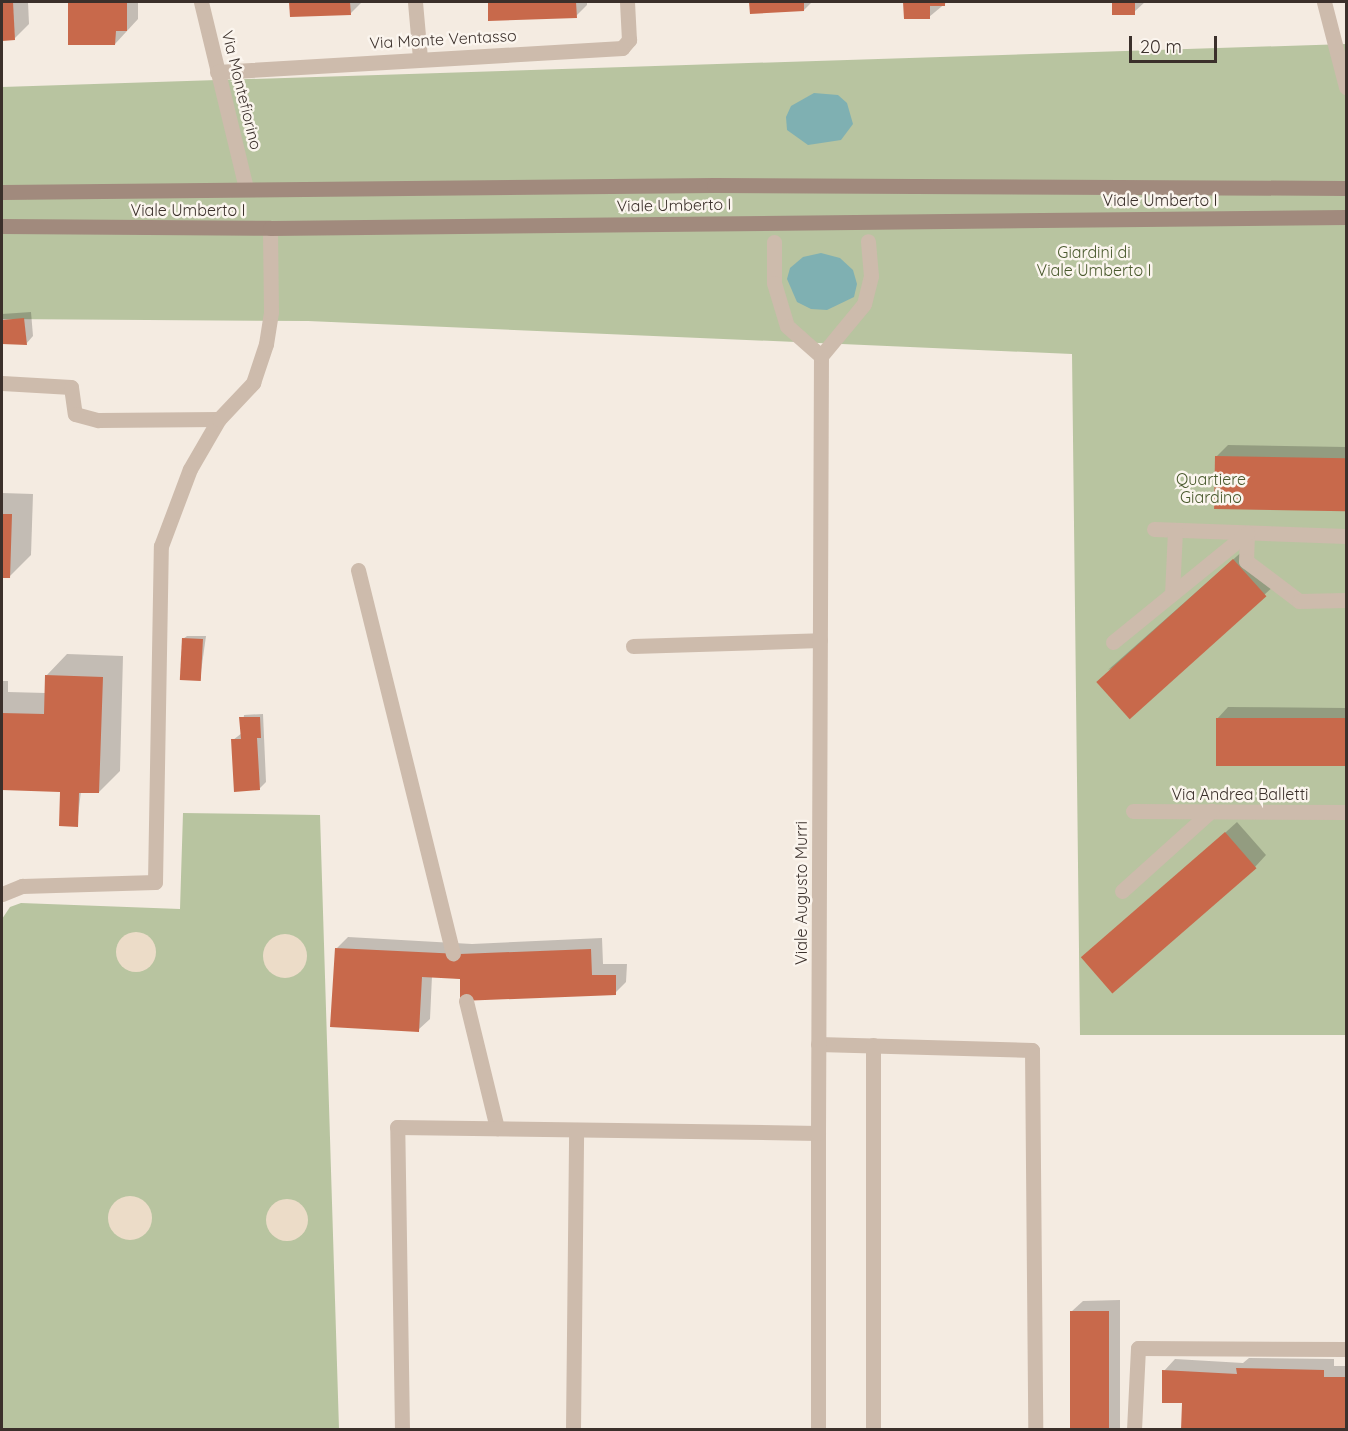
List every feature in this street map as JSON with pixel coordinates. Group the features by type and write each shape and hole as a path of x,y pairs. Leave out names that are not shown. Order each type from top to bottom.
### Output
{"main road":[{"name":"Viale Umberto I","path":"2,192 714,185 1347,188"},
{"name":"Viale Umberto I","path":"2,226 270,228 1347,217"}],"street":[{"name":"Via Montefiorino","path":"201,2 246,188"},
{"path":"416,2 420,58"},
{"name":"Via Monte Ventasso","path":"217,72 420,58 622,48 628,40 627,2"},
{"path":"1324,2 1347,87"},
{"path":"2,894 22,886 155,882 160,546 186,478 219,420 253,383 266,344 271,312 270,228"},
{"path":"774,242 774,283 787,326 821,356 864,304 871,276 868,241"},
{"name":"Viale Augusto Murri","path":"818,1430 821,356"},
{"path":"2,383 71,387 75,414 98,420 219,420"},
{"path":"1154,529 1347,536"},
{"path":"1172,594 1175,530"},
{"path":"1113,642 1247,533"},
{"path":"1247,533 1246,561 1299,602 1347,600"},
{"path":"358,570 453,953"},
{"path":"633,646 820,640"},
{"name":"Via Andrea Balletti","path":"1133,811 1347,812"},
{"path":"1122,891 1211,811"},
{"path":"466,1001 497,1128"},
{"path":"818,1044 1032,1050 1035,1430"},
{"path":"873,1045 873,1430"},
{"path":"402,1430 397,1127 818,1134"},
{"path":"573,1430 576,1130"},
{"path":"1134,1430 1138,1348 1347,1349"}],"green space":[{"path":"1346,44 1346,1035 1080,1035 1072,354 308,321 2,319 2,87"},
{"path":"183,813 320,815 339,1429 2,1430 2,919 10,907 21,903 180,909"}],"shaded area":[{"path":"136,932 150,938 156,952 150,966 136,972 122,966 116,952 122,938"},
{"path":"285,934 300,941 307,956 300,971 285,978 270,971 263,956 270,941"},
{"path":"130,1196 145,1203 152,1218 145,1233 130,1240 115,1233 108,1218 115,1203"},
{"path":"287,1199 302,1205 308,1220 302,1235 287,1241 272,1235 266,1220 272,1205"}],"water":[{"path":"814,93 838,95 847,103 853,124 841,140 808,145 787,130 786,117 791,106"},
{"path":"821,253 840,258 853,270 857,284 854,297 827,310 811,309 797,302 787,279 790,268 803,257"}],"building":[{"path":"2,2 13,2 15,40 2,41"},
{"path":"68,2 127,2 127,31 116,31 115,45 68,45"},
{"path":"289,2 350,2 351,15 290,17"},
{"path":"488,2 576,2 577,18 488,21"},
{"path":"749,2 804,2 804,11 750,14"},
{"path":"903,2 945,2 945,6 930,6 930,19 904,19"},
{"path":"1112,2 1135,2 1135,15 1112,15"},
{"path":"24,318 27,345 2,344 2,320"},
{"path":"1215,456 1346,458 1345,511 1214,509"},
{"path":"2,514 12,514 10,578 2,578"},
{"path":"1233,559 1266,596 1130,719 1096,682"},
{"path":"182,638 203,639 201,681 180,680"},
{"path":"45,675 103,677 99,793 79,793 78,827 59,826 60,792 2,790 2,713 44,714"},
{"path":"239,717 260,717 261,738 257,738 260,790 234,792 231,739 241,739"},
{"path":"1216,718 1346,718 1346,766 1216,766"},
{"path":"1225,832 1256,868 1112,994 1081,957"},
{"path":"335,948 460,954 591,949 592,975 616,975 616,995 460,1001 460,979 422,977 419,1032 330,1027"},
{"path":"1070,1311 1109,1311 1109,1430 1070,1430"},
{"path":"1236,1368 1324,1370 1324,1377 1346,1377 1346,1430 1181,1430 1182,1403 1162,1403 1162,1370 1237,1374"}],"park label":[{"name":"Giardini di Viale Umberto I","path":"1094,261"},
{"name":"Quartiere Giardino","path":"1211,488"}]}
